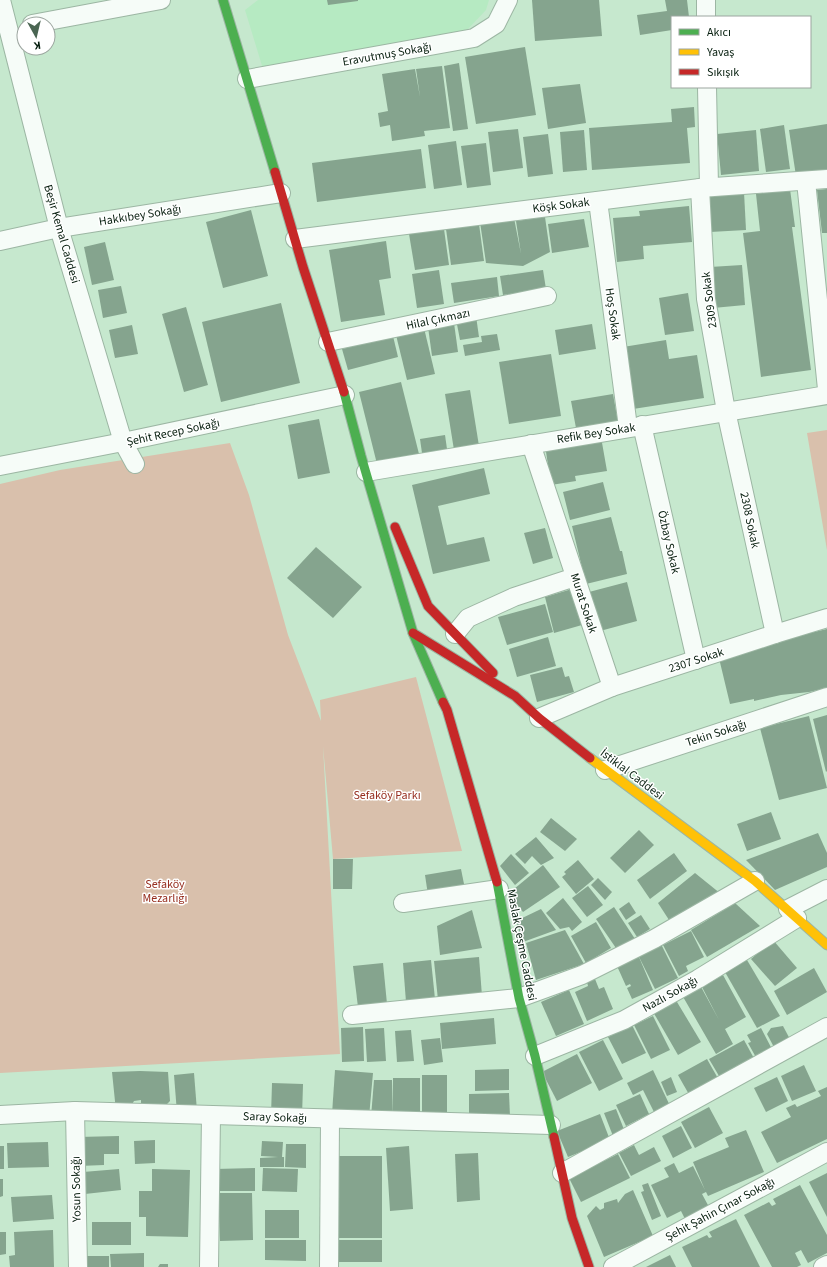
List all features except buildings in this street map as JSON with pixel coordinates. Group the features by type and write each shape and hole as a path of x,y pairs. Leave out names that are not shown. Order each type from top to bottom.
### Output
{"street":[{"name":"Beşir Kemal Caddesi","path":"1,0 11,28 59,228 123,442 135,464"},
{"path":"56,20 161,0"},
{"path":"223,0 295,239 345,396 366,472 388,513 428,606 515,696"},
{"name":"Eravutmuş Sokağı","path":"247,79 474,38 496,24 508,0"},
{"path":"706,0 706,16"},
{"name":"2309 Sokak","path":"707,88 705,187 706,299 726,411"},
{"name":"Köşk Sokak","path":"295,239 705,187 827,180"},
{"path":"806,181 827,390"},
{"name":"Hakkıbey Sokağı","path":"0,241 59,228 281,193"},
{"name":"Hoş Sokak","path":"598,201 635,426"},
{"name":"Hilal Çıkmazı","path":"328,342 547,296"},
{"name":"Refik Bey Sokak","path":"366,472 827,395"},
{"name":"Şehit Recep Sokağı","path":"0,466 345,396"},
{"name":"2308 Sokak","path":"726,411 774,631"},
{"name":"Özbay Sokak","path":"635,426 696,660"},
{"name":"Murat Sokak","path":"531,444 612,687"},
{"name":"Maslak Çeşme Caddesi","path":"366,472 414,634 447,710 499,889 519,998 535,1056 572,1218 588,1267"},
{"path":"455,634 468,618 514,597 575,577"},
{"name":"2307 Sokak","path":"612,687 696,660 774,631 827,618"},
{"name":"İstiklal Caddesi","path":"414,634 515,696 539,718 605,770 755,881 793,913 827,945"},
{"path":"539,718 612,687"},
{"name":"Tekin Sokağı","path":"605,770 827,696"},
{"path":"352,1015 519,998 582,975 654,939 755,881"},
{"path":"403,903 499,889"},
{"name":"Nazlı Sokağı","path":"535,1056 624,1020 698,979 827,889"},
{"path":"562,1173 827,1027"},
{"name":"Saray Sokağı","path":"0,1115 75,1111 551,1125"},
{"name":"Yosun Sokağı","path":"75,1111 78,1267"},
{"path":"209,1267 210,1115"},
{"path":"329,1267 330,1119"},
{"name":"Şehit Şahin Çınar Sokağı","path":"612,1267 827,1152"},
{"path":"823,1267 827,1265"}],"shaded area":[{"path":"258,0 489,0 486,10 468,29 444,36 408,41 263,69 245,10"}],"green space":[{"path":"827,430 827,550 807,433"},
{"name":"Sefaköy Mezarlığı","path":"230,443 249,495 288,635 321,721 320,700 416,677 462,851 333,859 323,746 340,1054 0,1073 0,484 60,470"}],"traffic: fast":[{"path":"223,0 275,172"},
{"path":"344,392 361,456 413,633 443,702"},
{"path":"497,882 519,998 535,1056 554,1137"}],"traffic: slow":[{"path":"590,758 755,881 827,945"}],"traffic: jam":[{"path":"275,172 303,267 344,392"},
{"path":"395,527 428,606 493,673"},
{"path":"413,633 515,696 539,718 590,758"},
{"path":"443,702 447,710 497,882"},
{"path":"554,1137 572,1218 589,1267"}],"park label":[{"name":"Sefaköy Parkı","path":"387,795"}]}
